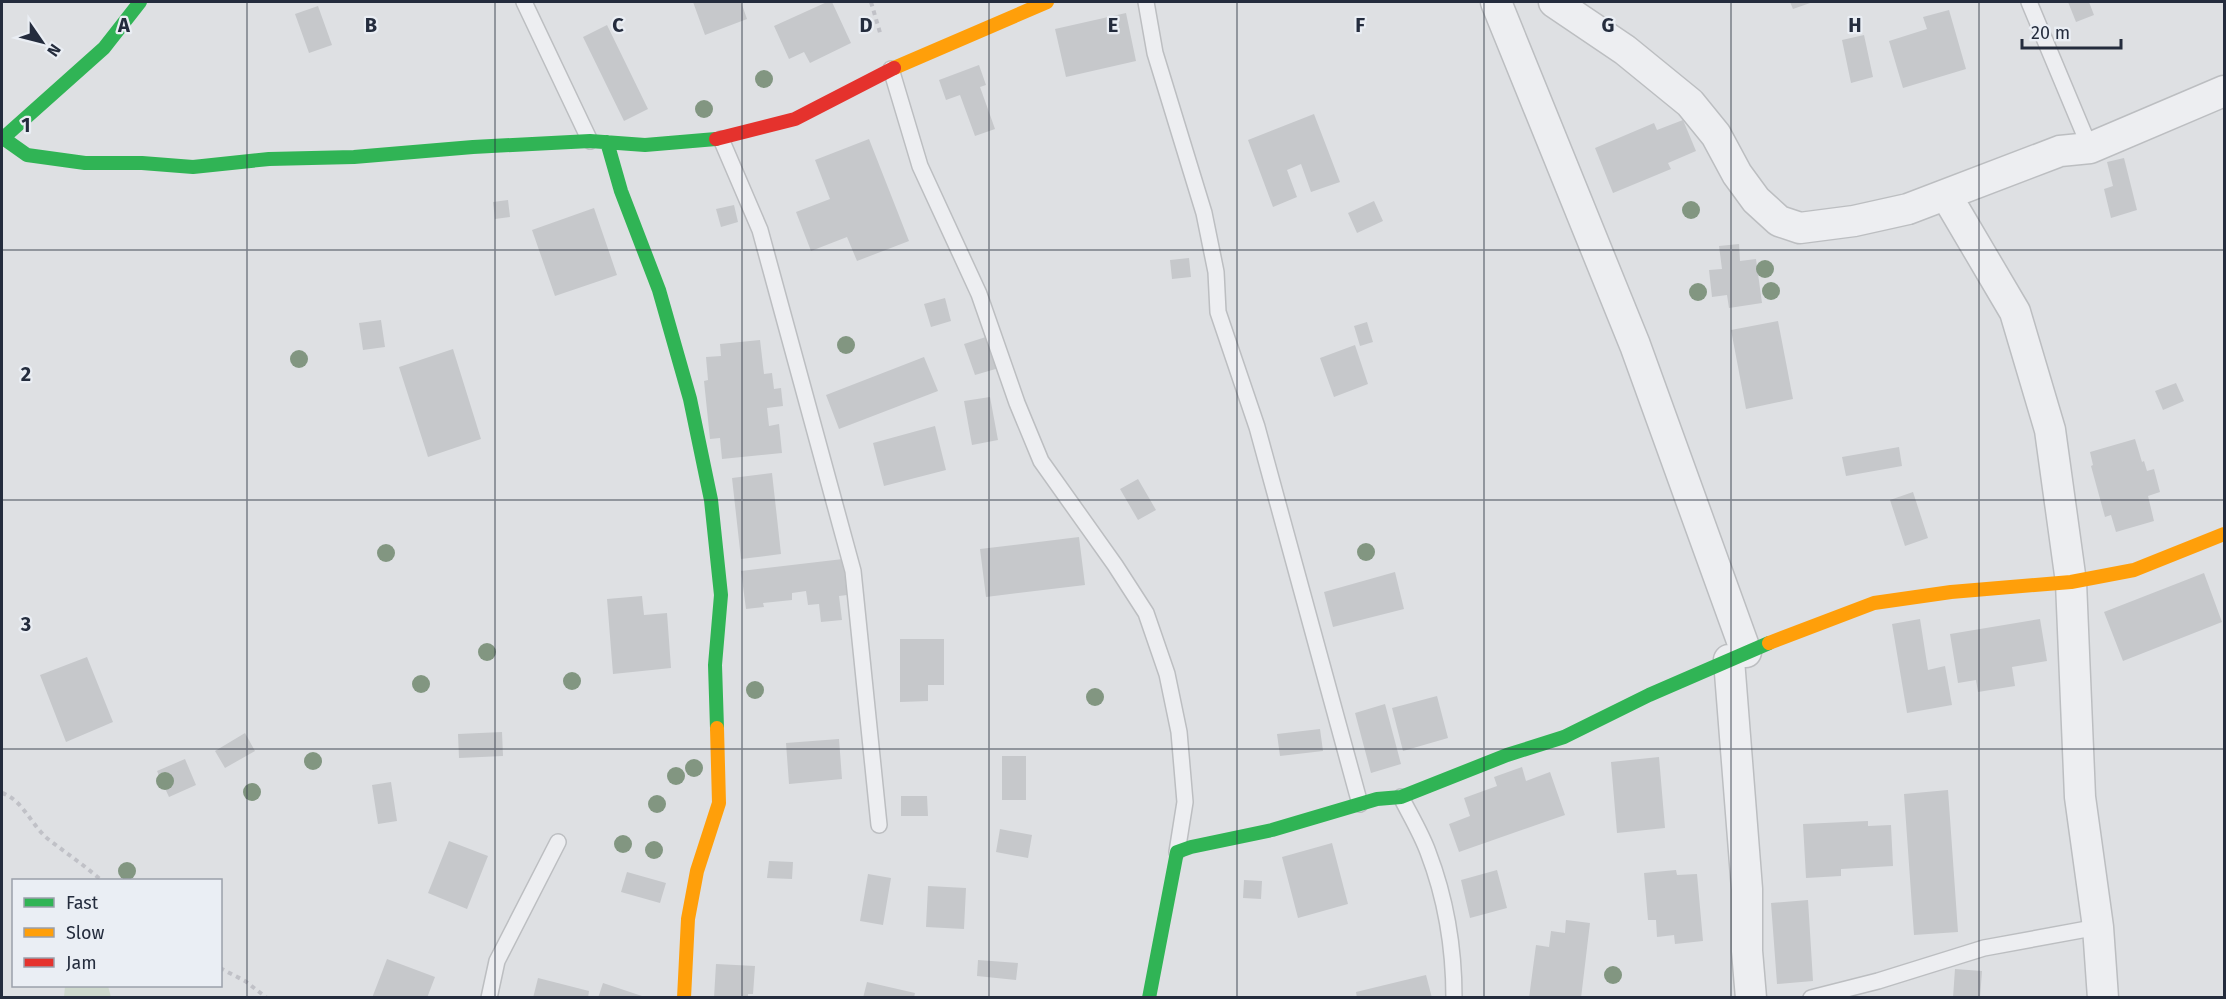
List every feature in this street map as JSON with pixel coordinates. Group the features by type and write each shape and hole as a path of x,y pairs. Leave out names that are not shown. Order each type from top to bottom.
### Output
{"street":[{"path":"140,2 104,48 2,138 27,156 85,163 142,163 193,167 269,159 354,157 473,147 590,141 645,145 721,139 795,119 891,69 1047,2"},
{"path":"1496,2 1635,345 1738,656 1747,889 1747,951 1751,998"},
{"path":"1554,2 1625,50 1690,103 1716,135 1737,174 1750,192 1779,221 1800,228 1854,221 1908,209 2060,152 2090,148 2224,91"},
{"path":"607,142 621,191 659,290 690,399 711,501 721,595 714,665 719,803 697,871 688,919 684,998"},
{"path":"1946,195 2015,312 2050,430 2071,582 2080,797 2098,927 2103,998"},
{"path":"1149,998 1177,852 1272,830 1377,799 1401,797 1507,755 1564,737 1649,695 1738,656 1874,603 1951,592 2071,582 2134,570 2224,534"}],"lane":[{"path":"524,2 590,141"},
{"path":"1146,2 1155,53 1204,213 1216,272 1218,312 1257,427 1359,804"},
{"path":"2029,2 2090,148"},
{"path":"891,69 920,166 979,294 1017,403 1041,461 1146,613 1167,674 1179,732 1185,802 1177,852"},
{"path":"721,139 760,230 853,571 879,825"},
{"path":"1401,797 1427,851 1448,920 1454,964 1454,998"},
{"path":"489,998 497,961 558,842"},
{"path":"1811,998 1878,981 1984,948 2098,927"}],"path":[{"path":"2,793 12,796 47,838 100,879"},
{"path":"222,969 245,981 267,998"}],"shaded area":[{"path":"65,987 108,987 111,997 64,997"}],"building":[{"path":"693,2 741,2 747,19 705,35"},
{"path":"827,2 832,2 851,43 810,63 804,52 789,59 774,26"},
{"path":"1790,2 1813,2 1793,9"},
{"path":"2068,2 2089,2 2094,15 2076,22"},
{"path":"318,6 332,45 309,53 295,14"},
{"path":"1949,10 1966,69 1903,88 1889,41 1927,29 1923,17"},
{"path":"1126,13 1136,61 1066,77 1055,29"},
{"path":"607,25 648,109 624,121 583,37"},
{"path":"1864,35 1873,77 1851,83 1842,40"},
{"path":"979,65 986,85 980,87 995,129 975,136 960,95 946,100 939,80"},
{"path":"1314,114 1340,182 1311,192 1301,164 1287,170 1297,197 1273,207 1248,140"},
{"path":"1683,120 1696,151 1668,163 1671,169 1613,193 1595,148 1654,123 1657,130"},
{"path":"869,139 909,241 857,261 847,237 811,251 796,212 830,199 815,160"},
{"path":"2124,158 2137,210 2111,218 2104,189 2113,186 2107,162"},
{"path":"508,200 510,217 495,219 493,202"},
{"path":"1374,201 1383,221 1357,233 1348,213"},
{"path":"734,205 738,222 721,227 716,209"},
{"path":"594,208 617,275 555,296 532,230"},
{"path":"1739,244 1740,261 1756,259 1762,303 1729,308 1727,295 1712,297 1709,270 1722,269 1719,246"},
{"path":"1189,258 1191,277 1172,279 1170,260"},
{"path":"945,298 951,321 931,327 924,304"},
{"path":"381,320 385,347 363,350 359,323"},
{"path":"1778,321 1793,399 1746,409 1731,330"},
{"path":"1367,322 1373,342 1360,346 1354,326"},
{"path":"989,336 999,368 975,375 964,344"},
{"path":"760,340 764,374 772,373 774,389 781,388 783,406 767,408 769,426 779,424 782,453 722,459 720,438 710,439 704,381 708,380 706,357 721,356 720,344"},
{"path":"1355,345 1368,384 1334,397 1320,358"},
{"path":"453,349 481,439 428,457 399,367"},
{"path":"924,357 938,391 839,429 826,395"},
{"path":"2176,383 2184,401 2163,410 2155,391"},
{"path":"990,397 998,440 972,445 964,401"},
{"path":"935,426 946,470 884,486 873,443"},
{"path":"2135,439 2147,471 2154,469 2160,492 2148,496 2154,521 2116,532 2111,515 2105,517 2091,466 2093,465 2090,452"},
{"path":"1899,447 1902,466 1846,476 1842,457"},
{"path":"772,473 781,554 741,559 732,478"},
{"path":"1138,479 1156,510 1138,520 1120,489"},
{"path":"1913,492 1928,538 1905,546 1890,500"},
{"path":"1079,537 1085,585 986,597 980,549"},
{"path":"843,559 847,595 839,596 842,620 821,622 819,604 808,605 806,591 792,593 792,600 763,603 764,607 746,609 741,571"},
{"path":"1395,572 1404,609 1333,627 1324,592"},
{"path":"2204,573 2222,622 2123,661 2104,612"},
{"path":"642,596 644,615 667,613 671,668 613,674 607,599"},
{"path":"1920,619 1928,670 1945,666 1952,705 1907,713 1892,624"},
{"path":"2040,619 2047,661 2012,667 2015,686 1978,692 1976,680 1958,683 1950,634"},
{"path":"900,639 944,639 944,685 928,685 928,701 900,702"},
{"path":"87,657 113,722 66,742 40,675"},
{"path":"1437,696 1448,738 1403,751 1392,708"},
{"path":"1385,704 1401,764 1371,773 1355,713"},
{"path":"1320,729 1323,751 1280,756 1277,734"},
{"path":"502,732 503,756 459,758 458,734"},
{"path":"245,733 255,751 225,768 215,751"},
{"path":"839,739 842,779 789,784 786,743"},
{"path":"1002,756 1026,756 1026,800 1002,800"},
{"path":"1659,757 1665,828 1617,833 1611,762"},
{"path":"185,759 196,785 169,797 157,771"},
{"path":"1522,767 1526,781 1550,772 1565,815 1459,852 1449,824 1470,816 1464,798 1497,786 1494,777"},
{"path":"391,782 397,821 378,824 372,785"},
{"path":"1948,790 1958,932 1914,935 1904,794"},
{"path":"901,796 927,796 928,816 901,816"},
{"path":"1868,821 1868,826 1891,825 1893,866 1841,869 1841,876 1806,878 1803,824"},
{"path":"1000,829 1032,835 1028,858 996,852"},
{"path":"449,841 488,856 467,909 428,893"},
{"path":"1332,843 1348,904 1298,918 1282,857"},
{"path":"769,861 793,862 792,879 767,878"},
{"path":"1497,870 1507,908 1470,918 1461,880"},
{"path":"1676,870 1677,875 1697,874 1703,941 1675,944 1674,935 1657,937 1656,920 1648,920 1644,873"},
{"path":"627,872 666,883 660,903 621,892"},
{"path":"868,874 891,878 883,925 860,921"},
{"path":"1244,880 1262,881 1261,899 1243,898"},
{"path":"928,886 966,888 964,929 926,927"},
{"path":"1808,900 1813,981 1777,984 1771,903"},
{"path":"1566,920 1590,923 1581,998 1529,998 1536,945 1549,947 1551,931 1565,933"},
{"path":"387,959 435,977 427,998 372,998"},
{"path":"978,960 1018,963 1016,980 977,976"},
{"path":"716,964 755,966 753,994 748,994 748,998 714,998"},
{"path":"1955,969 1982,971 1980,998 1953,998"},
{"path":"1426,975 1432,998 1357,998 1356,992"},
{"path":"538,978 589,991 588,998 533,998"},
{"path":"867,982 915,993 914,998 863,998"},
{"path":"603,983 642,996 642,998 598,998"}],"traffic: fast":[{"path":"2,139 104,48 140,2"},
{"path":"3,138 27,155 85,163 142,163 193,167 269,159 354,157 473,147 590,141 645,145 716,139"},
{"path":"607,142 621,191 659,290 690,399 711,500 721,595 715,665 717,728"},
{"path":"1149,998 1177,852 1272,830 1377,799 1401,797 1507,755 1564,737 1649,695 1769,643"}],"traffic: slow":[{"path":"894,68 1047,2"},
{"path":"1769,643 1874,603 1951,592 2071,582 2134,570 2224,534"},
{"path":"684,998 688,919 697,871 719,803 717,728"}],"traffic: jam":[{"path":"716,139 795,119 894,68"}]}
